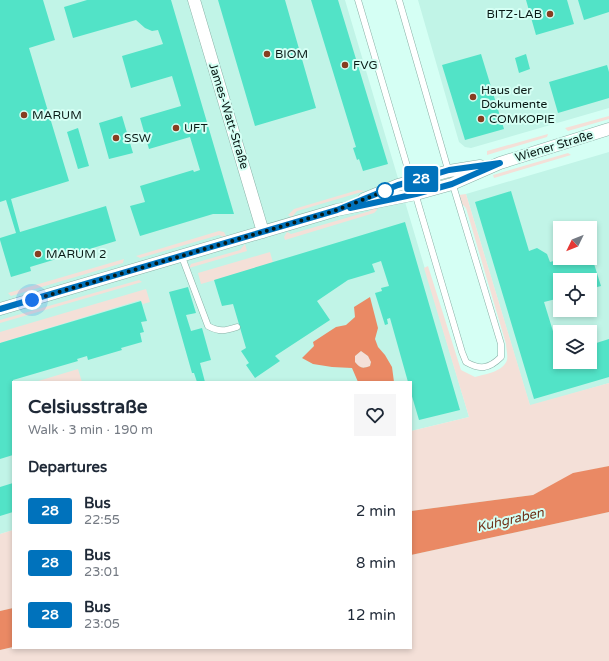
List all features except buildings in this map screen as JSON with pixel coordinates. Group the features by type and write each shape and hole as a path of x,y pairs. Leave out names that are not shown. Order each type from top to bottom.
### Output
{"street":[{"name":"James-Watt-Straße","path":"194,0 263,232"},
{"name":"Wiener Straße","path":"0,309 337,210 416,194 452,184 500,163 609,129"},
{"name":"Wiener Straße","path":"337,210 398,185 449,170 500,163"}],"lane":[{"path":"358,0 466,362 476,368 486,367 495,363 501,357 501,344 452,184 399,0"},
{"path":"182,256 208,326 218,331 236,327"}],"shaded area":[{"path":"0,0 345,0 469,417 412,431 412,381 12,381 12,530 0,534"},
{"path":"418,0 609,0 609,108 471,148 465,147 459,142"},
{"path":"609,116 609,119 568,131 565,128"},
{"path":"548,134 547,137 487,155 487,151"},
{"path":"609,152 609,383 530,406 466,194"},
{"path":"568,153 571,155 494,178 493,175"},
{"path":"358,190 365,191 297,211 292,217 288,215 294,209"},
{"path":"466,194 530,405 609,383 609,466 573,474 533,495 412,511 412,431 469,417 424,268 428,266 461,370 475,377 498,370 507,360 506,344 466,208 462,204 459,195"},
{"path":"374,207 377,207 377,210 374,213 285,240 284,237 287,232 291,234 370,211"},
{"path":"219,231 224,232 226,236 224,237 219,235 140,258 136,256"},
{"path":"245,244 247,251 189,268 191,264 240,250"},
{"path":"270,252 273,263 201,284 198,273"},
{"path":"124,259 123,263 11,296 8,293"},
{"path":"139,280 142,282 0,323 0,320"},
{"path":"146,289 150,302 143,304 140,300 0,343 0,332"},
{"path":"361,351 368,356 371,362 370,366 361,367 355,362 355,356"},
{"path":"78,369 82,381 38,381"},
{"path":"609,512 609,661 0,661 0,650 12,647 12,649 412,649 412,555"},
{"path":"12,530 12,608 0,611 0,534"}],"water":[{"path":"370,297 378,328 375,339 378,347 392,367 394,381 358,381 352,368 313,364 302,358 314,346 313,342 336,327 346,325 355,317 354,307","holes":["361,351 368,356 371,362 370,366 358,366 355,362 355,356"]},
{"name":"Kuhgraben","path":"609,466 609,512 412,555 412,511 533,495 573,473"},
{"path":"12,608 12,647 0,650 0,611"}],"bus line":[{"name":"28","path":"0,309 337,210 398,185 449,170 500,163 464,177 452,184 416,194 350,208"}],"place":[{"name":"BITZ-LAB","path":"550,14"},
{"name":"BIOM","path":"267,54"},
{"name":"FVG","path":"345,65"},
{"name":"Haus der Dokumente","path":"473,97"},
{"name":"MARUM","path":"24,115"},
{"name":"COMKOPIE","path":"481,119"},
{"name":"UFT","path":"176,128"},
{"name":"SSW","path":"116,138"},
{"name":"MARUM 2","path":"38,254"}],"route":[{"path":"32,300 145,268 337,210 385,191"}]}
